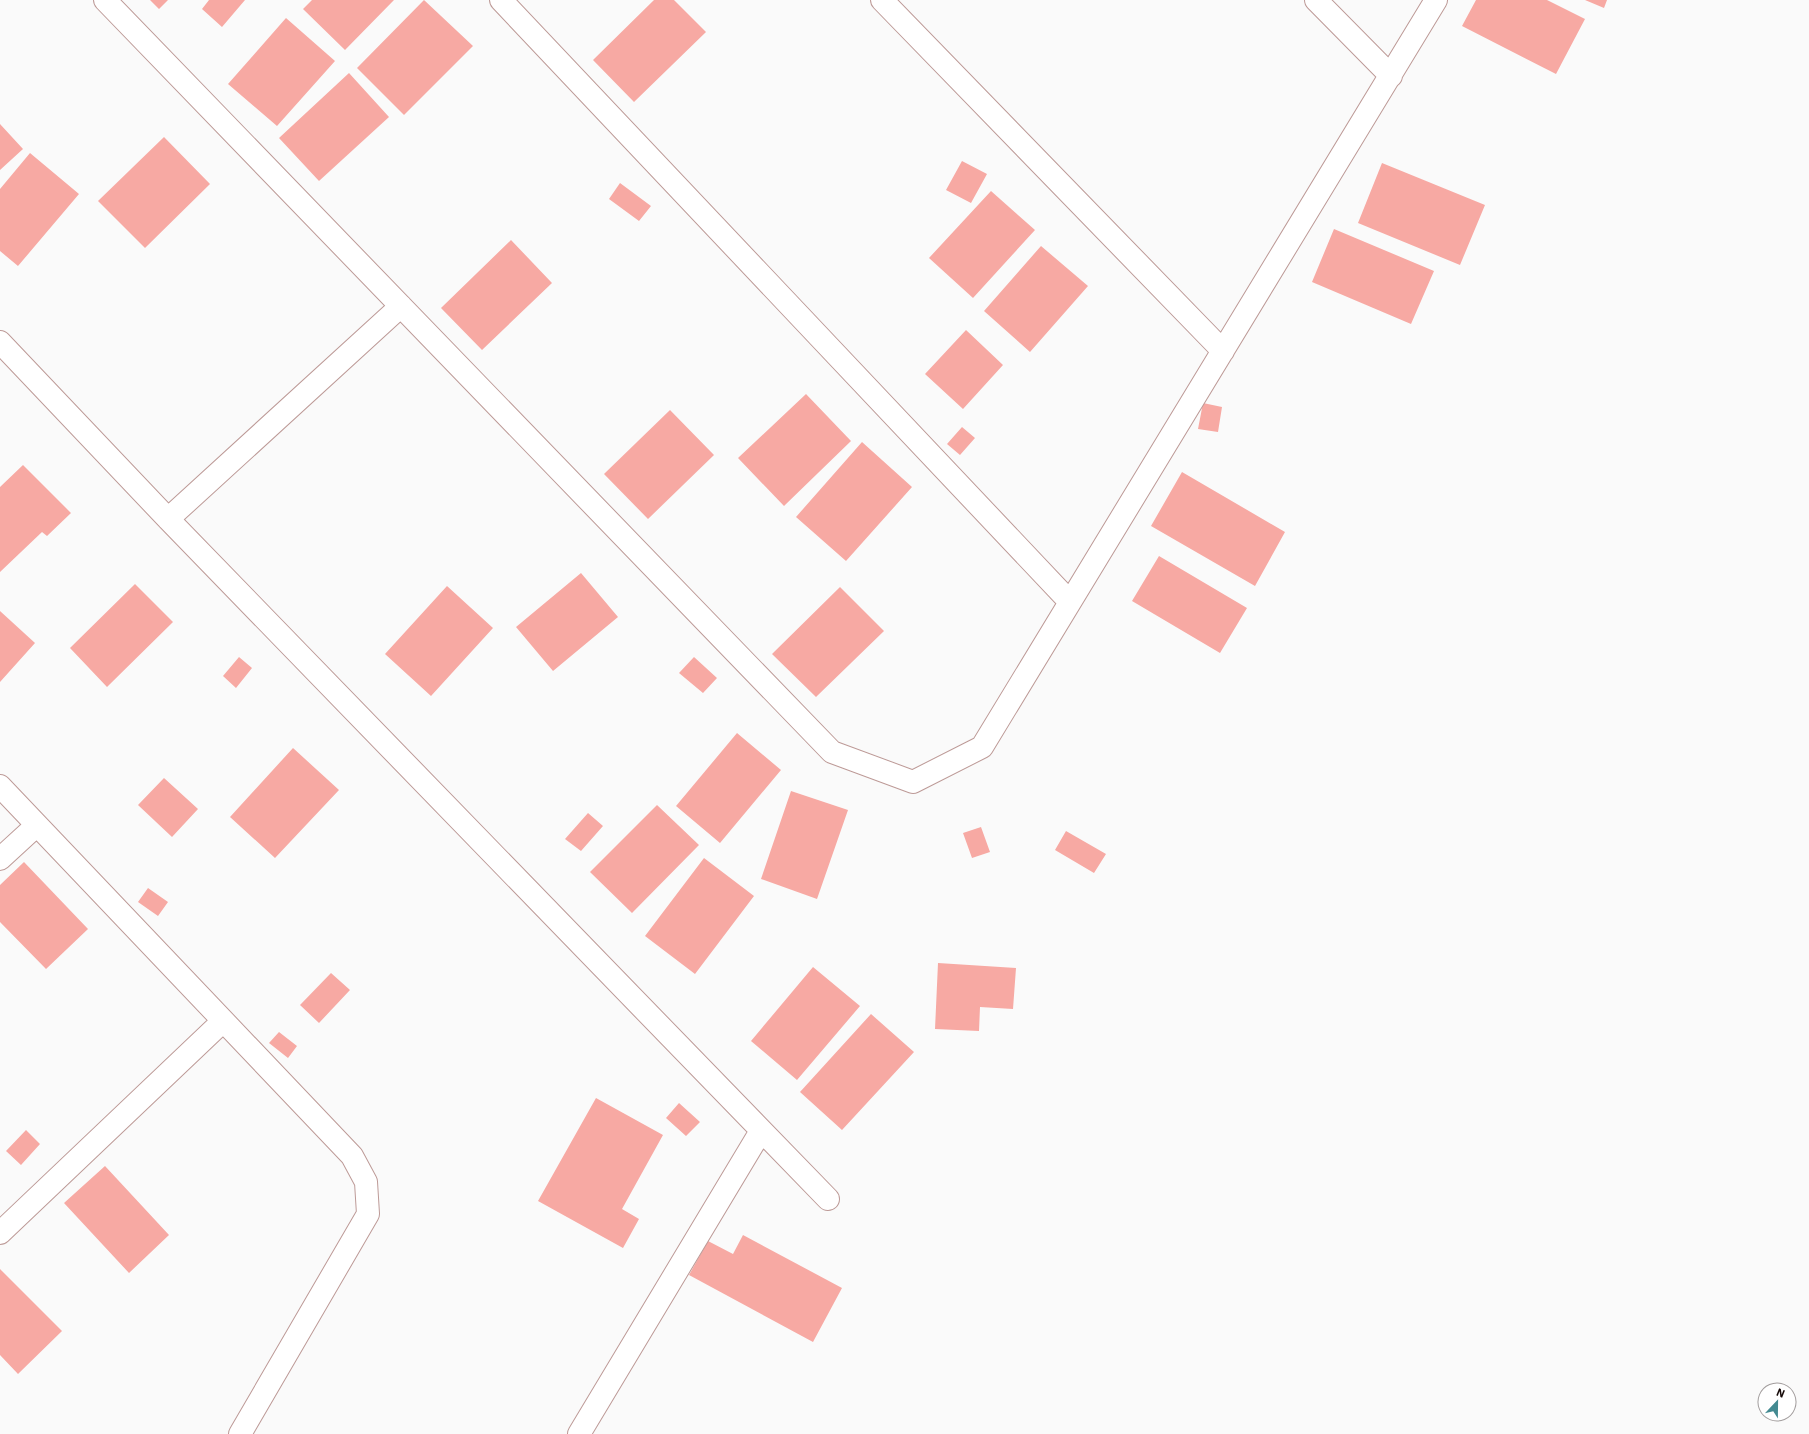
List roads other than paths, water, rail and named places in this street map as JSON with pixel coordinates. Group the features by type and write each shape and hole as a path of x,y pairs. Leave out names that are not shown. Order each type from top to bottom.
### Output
{"street":[{"path":"105,0 832,752 913,782 982,746 1436,0"},
{"path":"501,0 1070,602"},
{"path":"882,0 1223,351"},
{"path":"1316,0 1391,76"},
{"path":"168,519 401,306"},
{"path":"0,342 168,519 828,1199"},
{"path":"0,786 352,1156 366,1182 368,1214 240,1434"},
{"path":"0,859 37,825"},
{"path":"0,1233 223,1021"},
{"path":"580,1434 761,1131"}]}
